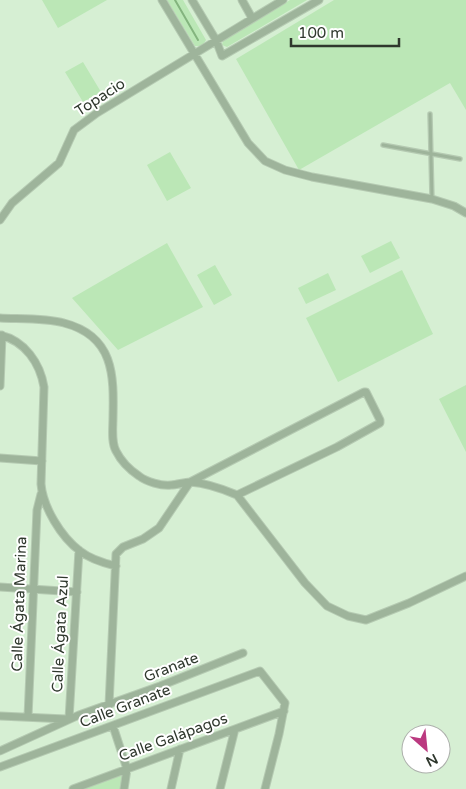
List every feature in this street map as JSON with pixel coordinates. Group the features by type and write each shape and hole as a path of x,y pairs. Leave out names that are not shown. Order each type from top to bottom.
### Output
{"street":[{"path":"162,0 248,143 265,161 285,170 312,177 432,199 454,206 466,213"},
{"path":"192,0 216,40 222,56 319,0"},
{"path":"242,0 252,18"},
{"name":"Topacio","path":"0,220 12,203 59,163 74,130 97,113 283,0"},
{"path":"0,318 62,322 78,327 93,338 107,356 112,373 115,450 123,463 140,478 149,482 169,486 190,482 366,392 380,423 336,447 237,495"},
{"path":"0,386 1,335 13,340 28,352 36,362 42,377 44,387 42,492 59,528 79,550 90,557 116,566"},
{"path":"0,458 42,461"},
{"path":"190,482 221,489 237,495 305,583 327,606 348,616 366,620 409,603 466,576"},
{"path":"109,704 116,554 123,547 143,539 159,528 190,482"},
{"name":"Calle Ágata Marina","path":"28,718 37,510 42,492"},
{"name":"Calle Ágata Azul","path":"69,719 79,550"},
{"path":"0,587 77,592"},
{"name":"Granate","path":"109,704 243,653"},
{"name":"Calle Granate","path":"0,767 260,671 285,703 284,711"},
{"name":"Calle Granate","path":"0,751 69,719 109,704"},
{"path":"265,789 284,711"},
{"name":"Calle Galápagos","path":"73,789 284,711"},
{"path":"0,716 69,719"},
{"path":"113,726 127,769 124,789"},
{"path":"220,789 235,729"},
{"path":"171,789 180,749"}],"lane":[{"path":"430,114 432,199"},
{"path":"383,146 460,159"}],"green space":[{"path":"42,0 107,0 58,28"},
{"path":"167,0 183,0 206,40 202,46 195,46"},
{"path":"290,0 307,0 227,47 222,45 223,40"},
{"path":"334,0 466,0 466,110 450,83 299,170 236,59"},
{"path":"83,62 101,92 83,102 65,72"},
{"path":"170,152 191,188 167,201 147,165"},
{"path":"391,241 400,258 370,273 361,256"},
{"path":"167,243 203,307 118,350 72,298"},
{"path":"215,265 232,295 214,305 197,275"},
{"path":"402,270 433,334 338,382 306,318"},
{"path":"328,273 336,290 306,304 298,288"},
{"path":"466,385 466,452 439,399"},
{"path":"121,775 123,776 120,789 83,789"}],"waterway":[{"path":"175,0 198,40"}]}
